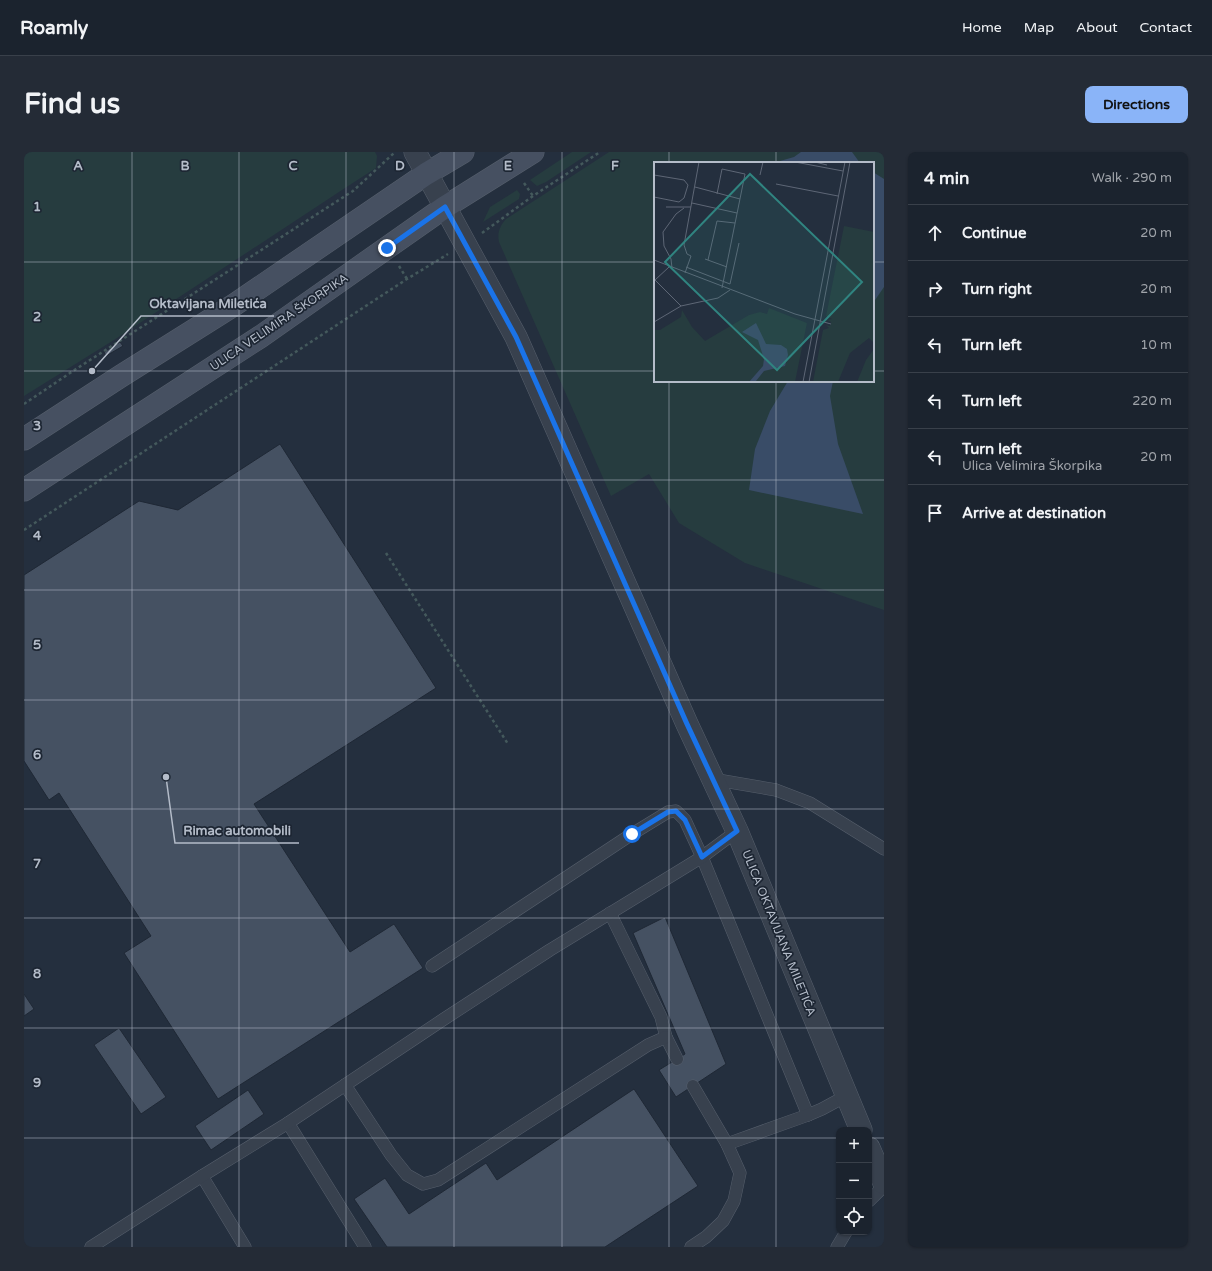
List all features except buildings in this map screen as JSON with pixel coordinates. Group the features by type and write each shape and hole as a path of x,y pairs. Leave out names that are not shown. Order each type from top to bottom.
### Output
{"main road":[{"path":"24,439 234,305 426,174 463,152"},
{"name":"ULICA VELIMIRA ŠKORPIKA","path":"24,490 260,337 445,207 533,152"}],"street":[{"name":"ULICA OKTAVIJANA MILETIĆA","path":"415,152 516,337 712,779 737,831 860,1127"},
{"path":"872,1155 884,1183"}],"lane":[{"path":"712,779 776,790 810,803 884,848"},
{"path":"432,966 632,834 668,812 676,811 685,820 702,857 808,1115"},
{"path":"91,1247 288,1123 550,950 702,857 737,831"},
{"path":"610,913 661,1017 666,1037 677,1059"},
{"path":"345,1085 391,1155 407,1175 423,1184 438,1180 648,1045 666,1037"},
{"path":"691,1247 706,1237 723,1221 734,1201 740,1174 727,1144 693,1086"},
{"path":"727,1144 808,1115 846,1096"},
{"path":"288,1123 365,1247"},
{"path":"202,1176 245,1247"},
{"path":"871,1199 884,1186"},
{"path":"838,1247 844,1235"}],"path":[{"path":"481,234 533,196 600,152"},
{"path":"24,404 353,190 392,155"},
{"path":"523,182 533,196"},
{"path":"24,530 407,279 440,259"},
{"path":"399,267 407,279"},
{"path":"386,553 508,744"}],"green space":[{"path":"24,152 375,152 377,156 376,168 114,340 24,396"},
{"path":"572,152 591,152 546,182 537,186 530,180"},
{"path":"609,152 884,152 884,610 745,563 679,523 649,474 611,496 499,242 498,235 502,224 506,219"},
{"path":"517,190 520,194 519,199 483,222 490,207"}],"water":[{"path":"801,152 852,152 859,162 776,162 794,157"},
{"path":"874,173 884,179 884,287 874,302"},
{"path":"787,382 833,382 830,396 838,444 863,514 749,490 755,449 770,411"}],"place":[{"name":"Oktavijana Miletića","path":"92,371"},
{"name":"Rimac automobili","path":"166,777"}],"route":[{"path":"387,248 445,207 516,337 687,724 737,831 702,857 685,820 676,811 668,812 632,834"}]}
